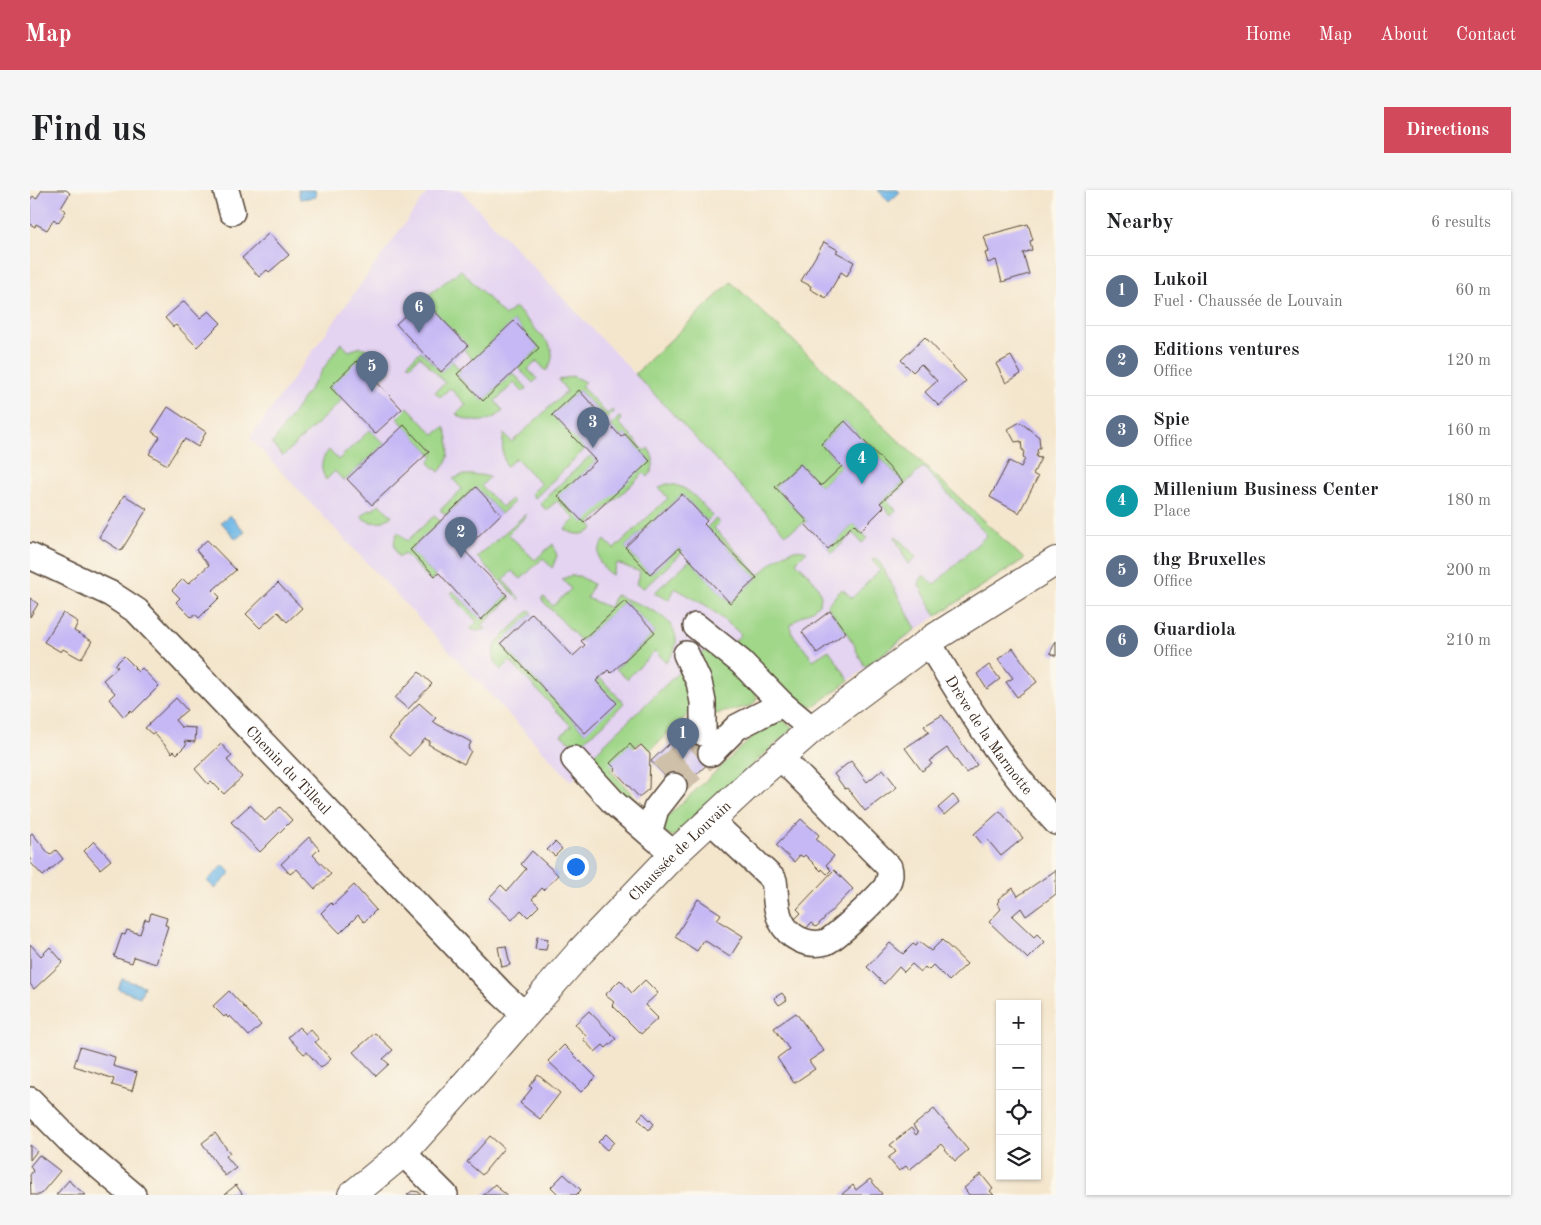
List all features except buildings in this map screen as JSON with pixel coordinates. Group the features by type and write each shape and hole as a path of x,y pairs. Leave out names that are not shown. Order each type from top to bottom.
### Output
{"main road":[{"name":"Chaussée de Louvain","path":"352,1195 403,1153 468,1082 524,1014 581,951 674,854 710,820 812,729 934,638 1056,561"}],"street":[{"name":"Chemin du Tilleul","path":"30,556 125,602 137,611 502,994 524,1014"},
{"path":"696,626 741,662 782,704 812,729"},
{"name":"Drève de la Marmotte","path":"929,643 959,695 1028,790 1056,822"},
{"path":"686,654 699,682 703,702 704,741 782,704"},
{"path":"710,820 774,880 777,910 782,923 797,939 814,944 828,942 886,887 891,875 889,867 780,757"},
{"path":"574,760 615,804 674,854"},
{"path":"649,833 656,808 668,779"},
{"path":"30,1100 73,1144 133,1195"},
{"path":"403,1153 445,1195"}],"shaded area":[{"path":"429,190 460,190 635,374 731,282 1024,559 926,623 815,706 809,706 743,655 571,781 250,438"}],"green space":[{"path":"461,270 505,316 515,307 549,344 552,358 546,371 537,361 528,369 537,379 533,383 518,368 539,348 514,321 473,360 464,350 468,346 423,299"},
{"path":"731,282 1024,559 936,616 919,585 920,580 924,575 934,585 987,535 923,467 887,501 896,510 891,515 880,503 903,482 845,421 821,444 842,466 821,486 800,464 775,487 807,521 786,534 635,374"},
{"path":"341,343 349,351 361,347 371,351 362,360 375,373 385,364 390,370 377,382 330,387 342,400 283,456 272,444"},
{"path":"421,351 441,372 452,361 461,371 457,375 483,401 513,373 527,388 523,392 514,383 495,401 503,411 493,418 474,421 462,418 456,414 466,405 450,388 440,397 435,392 445,383 420,356 410,366 408,363"},
{"path":"572,376 585,382 581,386 607,414 613,410 614,412 607,419 579,390 553,415 585,449 535,498 531,494 541,484 516,458 506,467 503,451 504,434 512,442 567,391 558,380"},
{"path":"408,407 434,435 444,427 446,431 449,450 448,459 439,472 429,463 433,456 397,418"},
{"path":"619,417 622,419 619,423 645,451 648,448 653,459 652,470 648,477 644,473 590,523 594,528 591,531 583,534 572,533 565,529 575,519 557,501 546,510 540,503 591,455 596,461 559,496 650,461 625,434 621,437 611,426"},
{"path":"370,430 384,444 344,481 335,471 326,480 322,465 324,457 329,450 338,460"},
{"path":"462,475 490,477 481,486 502,507 511,499 514,502 501,514 476,487 446,515 440,510 462,489 453,479"},
{"path":"666,484 687,490 698,499 712,516 707,521 682,494 625,547 650,574 679,548 683,552 644,588 636,584 640,572 617,563 612,575 603,568 598,554 605,540 614,549 668,498 659,488"},
{"path":"379,504 392,516 384,521 377,522 361,517 370,509 372,510"},
{"path":"526,514 508,534 535,560 553,544 557,556 552,568 543,558 521,579 512,571 503,580 519,600 477,557"},
{"path":"434,516 440,521 410,550 435,576 431,581 404,553 399,557 394,541 398,532 407,541"},
{"path":"716,519 719,523 714,528 759,575 787,553 794,550 807,551 796,562 811,577 819,589 820,602 816,607 793,622 791,632 813,660 829,650 849,680 815,706 802,705 791,701 732,644 741,634 707,606 675,588 669,600 654,593 690,560 730,603 757,578 707,527"},
{"path":"854,524 867,538 862,543 853,533 832,553 828,549"},
{"path":"895,537 916,557 908,564"},
{"path":"873,559 878,559 916,629 865,667 854,644 827,605 842,589 852,598 880,570"},
{"path":"570,576 579,576 593,584 587,598 610,608 615,595 660,615 673,629 676,638 673,654 666,662 655,651 627,679 616,669 655,632 625,601 581,641 541,599 544,597 553,606 571,589 562,579"},
{"path":"453,591 481,620 507,595 511,598 482,625 486,629 477,631 470,629 477,622 451,594"},
{"path":"530,610 532,613 501,643 584,732 616,703 596,681 600,678 624,703 601,727 580,742 571,742 561,735 571,726 510,661 501,670 496,663 494,649 497,642"},
{"path":"703,652 714,652 754,692 757,697 751,706 715,714 699,657"},
{"path":"681,670 698,705 650,750 641,741 610,770 639,802 633,805 589,759"},
{"path":"783,720 793,728 674,836 665,832 663,826 667,817 755,735 766,727"}],"water":[{"path":"298,190 315,190 316,197 300,199"},
{"path":"878,190 898,190 900,192 889,202"},
{"path":"230,515 245,532 236,539 221,522"},
{"path":"223,865 231,873 215,889 207,881"},
{"path":"122,979 144,986 140,997 118,989"}],"tunnel":[{"path":"662,773 698,739"},
{"path":"674,786 711,753"}],"place":[{"name":"Guardiola","path":"419,333"},
{"name":"thg Bruxelles","path":"372,392"},
{"name":"Spie","path":"593,448"},
{"name":"Millenium Business Center","path":"862,484"},
{"name":"Editions ventures","path":"461,558"},
{"name":"Lukoil","path":"683,759"}]}
